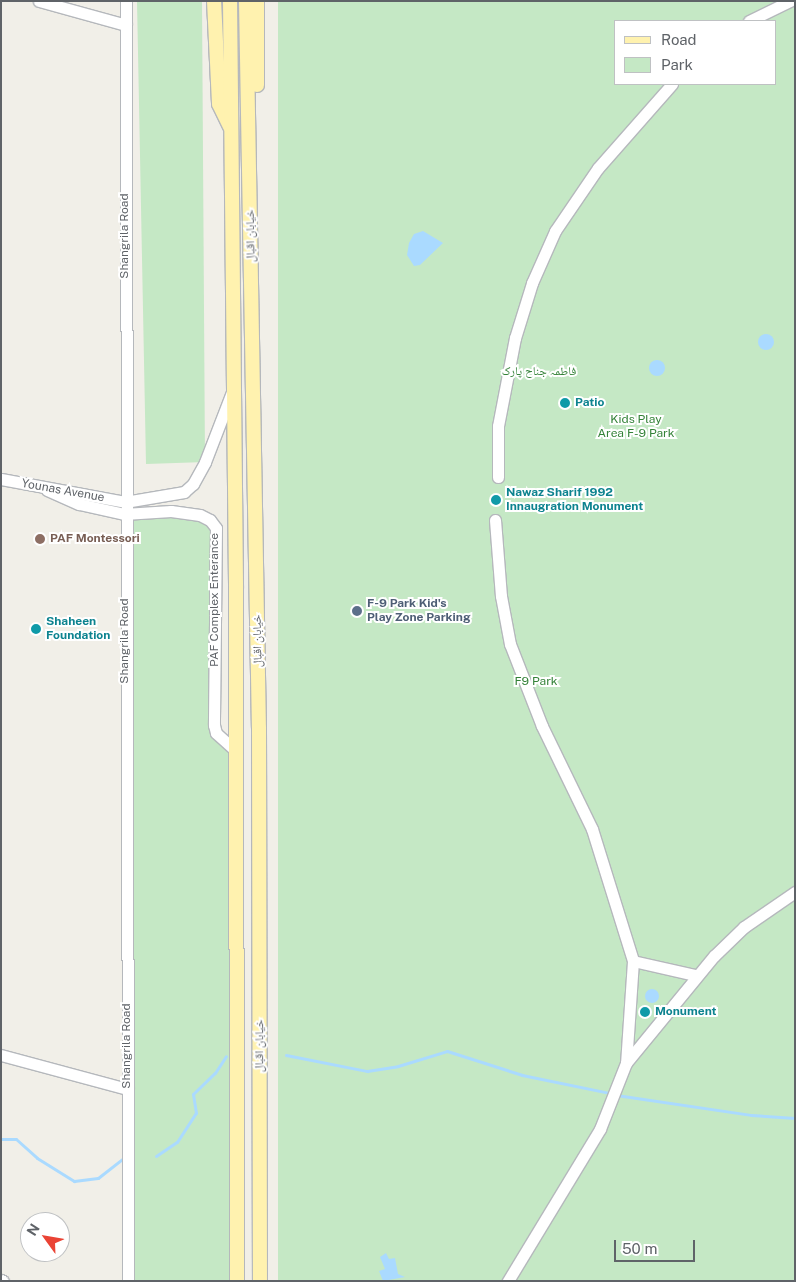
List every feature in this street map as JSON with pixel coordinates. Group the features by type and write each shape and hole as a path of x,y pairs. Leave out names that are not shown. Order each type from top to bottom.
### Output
{"main road":[{"path":"214,1 219,104 232,130"},
{"name":"خیابان اقبال","path":"230,1 235,382 237,1281"},
{"name":"خیابان اقبال","path":"246,1 250,129 260,728 260,1281"},
{"path":"250,129 257,103 257,1"}],"street":[{"path":"39,1 126,25"},
{"name":"Shangrila Road","path":"126,1 125,508 128,1281"},
{"path":"751,20 790,1"},
{"path":"498,478 498,426 515,338 532,283 555,231 598,168 671,85"},
{"path":"125,508 184,492 193,484 214,442 235,382"},
{"name":"Younas Avenue","path":"1,479 46,490"},
{"name":"PAF Complex Enterance","path":"46,490 79,504 200,515 210,520 216,528 214,725 216,733 236,752"},
{"path":"495,520 500,596 510,644 542,726 592,829 632,961 626,1063 621,1076 604,1119 508,1281"},
{"path":"626,1063 660,1025 695,975 744,927 795,892"},
{"path":"632,961 695,975"},
{"path":"1,1055 128,1089"}],"green space":[{"path":"137,1 202,1 205,462 146,464"},
{"name":"فاطمہ جناح پارک","path":"278,1 795,1 795,1281 278,1281"},
{"path":"124,514 200,515 216,528 214,725 237,752 237,1281 128,1281"}],"water":[{"path":"423,231 443,243 420,265 414,266 407,255 409,243 414,234"},
{"path":"763,334 769,334 774,339 772,348 763,350 758,345 758,339"},
{"path":"654,360 660,360 665,365 663,374 654,376 649,371 649,365"},
{"path":"652,989 657,991 659,996 657,1001 652,1003 647,1001 645,996 647,991"},
{"path":"644,1006 648,1006 652,1012 648,1018 644,1018 640,1014 640,1010"},
{"path":"386,1253 389,1259 395,1258 398,1274 405,1277 383,1281 379,1271 385,1269 380,1257"}],"waterway":[{"path":"286,1055 367,1071 398,1066 447,1051 522,1075 610,1093"},
{"path":"156,1156 177,1142 196,1113 193,1094 215,1073 226,1056"},
{"path":"616,1095 751,1115 795,1118"},
{"path":"1,1139 16,1139 37,1158 74,1181 98,1178 122,1159"}],"place":[{"name":"Patio","path":"565,403"},
{"name":"Nawaz Sharif 1992 Innaugration Monument","path":"496,500"},
{"name":"PAF Montessori","path":"40,539"},
{"name":"F-9 Park Kid's Play Zone Parking","path":"357,611"},
{"name":"Shaheen Foundation","path":"36,629"},
{"name":"Monument","path":"645,1012"}],"park label":[{"name":"Kids Play Area F-9 Park","path":"636,427"},
{"name":"F9 Park","path":"536,682"}]}
